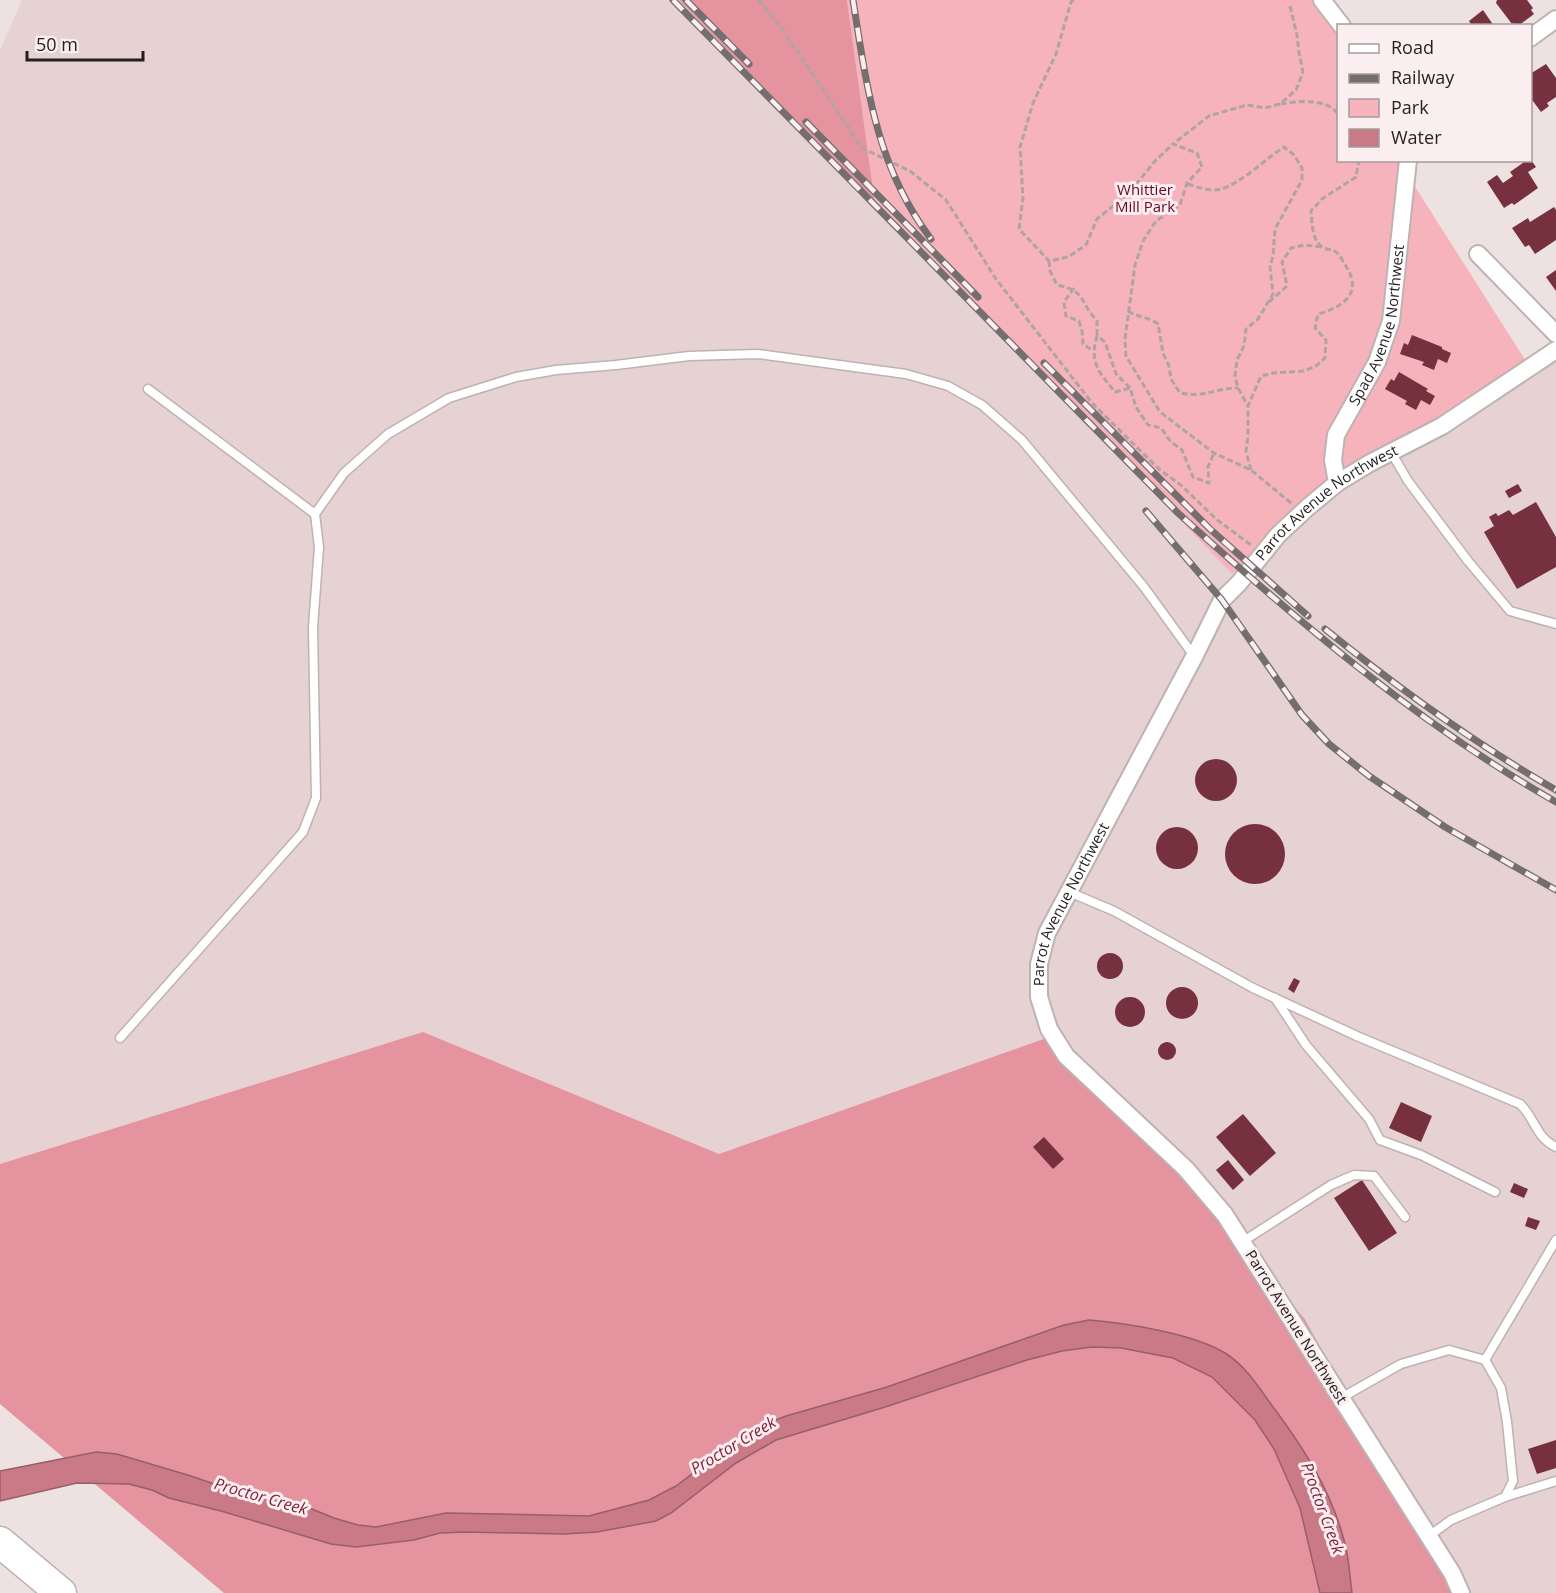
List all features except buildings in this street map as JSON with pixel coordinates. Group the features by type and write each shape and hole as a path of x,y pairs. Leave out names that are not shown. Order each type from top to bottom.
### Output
{"highway":[{"path":"0,1542 55,1588"}],"street":[{"path":"1322,0 1340,24"},
{"path":"1532,37 1556,20"},
{"name":"Spad Avenue Northwest","path":"1337,483 1333,460 1336,435 1377,362 1391,321 1408,162"},
{"path":"1478,254 1556,334"},
{"name":"Parrot Avenue Northwest","path":"1461,1593 1452,1573 1429,1536 1225,1215 1186,1169 1066,1056 1049,1029 1039,997 1038,964 1047,933 1222,600 1302,512 1337,483 1442,426 1556,350"}],"lane":[{"path":"120,1038 303,832 316,798 314,627 319,547 315,514 344,472 388,434 449,398 516,377 556,369 616,365 689,356 758,354 906,374 948,386 982,405 1022,440 1144,587 1194,657"},
{"path":"148,389 315,514"},
{"path":"1391,452 1408,481 1468,561 1510,611 1556,624"},
{"path":"1069,892 1114,911 1253,988 1359,1037 1520,1104 1531,1114 1534,1126 1542,1137 1556,1147"},
{"path":"1275,998 1306,1045 1369,1119 1380,1140 1421,1155 1495,1192"},
{"path":"1242,1242 1331,1185 1354,1175 1374,1176 1405,1217"},
{"path":"1485,1360 1556,1240"},
{"path":"1341,1398 1401,1364 1449,1350 1485,1360 1501,1388 1508,1422 1513,1481 1505,1497"},
{"path":"1429,1536 1451,1520 1505,1497 1556,1481"}],"path":[{"path":"758,0 781,27 862,148 910,171 946,200 996,279 1092,403 1160,470 1181,485 1216,519 1262,554"},
{"path":"1074,0 1071,2 1056,54 1033,103 1020,147 1023,198 1019,229 1049,261 1050,271 1057,285 1074,288 1083,298 1086,309 1097,321 1093,350 1097,368 1115,392 1130,388"},
{"path":"1280,104 1296,90 1303,72 1298,35 1290,6"},
{"path":"1049,261 1068,257 1086,245 1097,219 1129,193 1155,161 1173,144 1209,116 1247,105 1265,108 1295,102 1322,103 1334,108 1337,112"},
{"path":"1173,144 1197,153 1202,167 1187,183 1180,205 1156,221 1143,241 1135,265 1128,311 1126,356 1160,412 1214,453 1251,470 1302,512"},
{"path":"1187,183 1196,187 1220,190 1247,175 1269,156 1284,147 1294,155 1302,168 1302,180 1275,229 1274,256 1270,267 1273,294 1258,320 1246,329 1245,346 1237,360 1235,376 1238,388 1248,406"},
{"path":"1322,247 1315,236 1311,211 1322,200 1356,177 1359,162"},
{"path":"1251,470 1246,451 1248,406 1261,376 1304,371 1316,366 1325,358 1326,340 1315,328 1318,314 1343,304 1352,292 1352,275 1336,252 1305,245 1291,248 1282,262 1287,286 1266,306"},
{"path":"1074,288 1064,302 1066,316 1078,321 1083,344 1093,350"},
{"path":"1128,311 1136,316 1148,316 1158,324 1163,353 1169,366 1171,379 1180,393 1209,394 1224,388 1238,388"},
{"path":"1096,336 1105,342 1116,374 1130,388 1136,407 1148,424 1161,428 1171,442 1182,450 1193,477 1209,483 1208,467 1214,453"}],"shaded area":[{"path":"22,0 679,0 1232,574 1340,483 1556,348 1556,1593 1459,1593 1304,1318 1055,1035 719,1154 423,1032 0,1164 0,50"},
{"path":"679,0 847,0 875,203"},
{"path":"423,1032 719,1154 1055,1035 1304,1318 1459,1593 224,1593 0,1404 0,1164"}],"green space":[{"name":"Whittier Mill Park","path":"847,0 1327,0 1337,24 1337,162 1408,162 1407,174 1529,366 1340,483 1232,574 875,203"}],"water":[{"name":"Proctor Creek","path":"1089,1320 1141,1327 1196,1340 1232,1357 1243,1368 1293,1434 1325,1488 1346,1548 1352,1593 1320,1593 1300,1508 1274,1449 1255,1420 1212,1377 1173,1358 1121,1348 1092,1347 1062,1351 1027,1360 776,1440 736,1463 671,1513 656,1521 597,1532 440,1533 414,1540 356,1547 331,1544 169,1498 152,1490 129,1484 77,1483 0,1501 0,1471 96,1452 117,1454 217,1485 292,1501 358,1525 376,1527 446,1513 589,1516 649,1500 676,1486 734,1442 765,1424 887,1387 1064,1325"}],"railway":[{"path":"673,0 1178,513 1313,631 1406,704 1455,739 1556,802"},
{"path":"686,0 749,64"},
{"path":"853,0 869,95 886,155 912,211 931,239"},
{"path":"806,122 978,297"},
{"path":"1044,363 1210,529 1308,616"},
{"path":"1146,511 1222,600 1302,715 1329,744 1369,776 1445,827 1556,890"},
{"path":"1325,629 1437,714 1556,790"}]}
